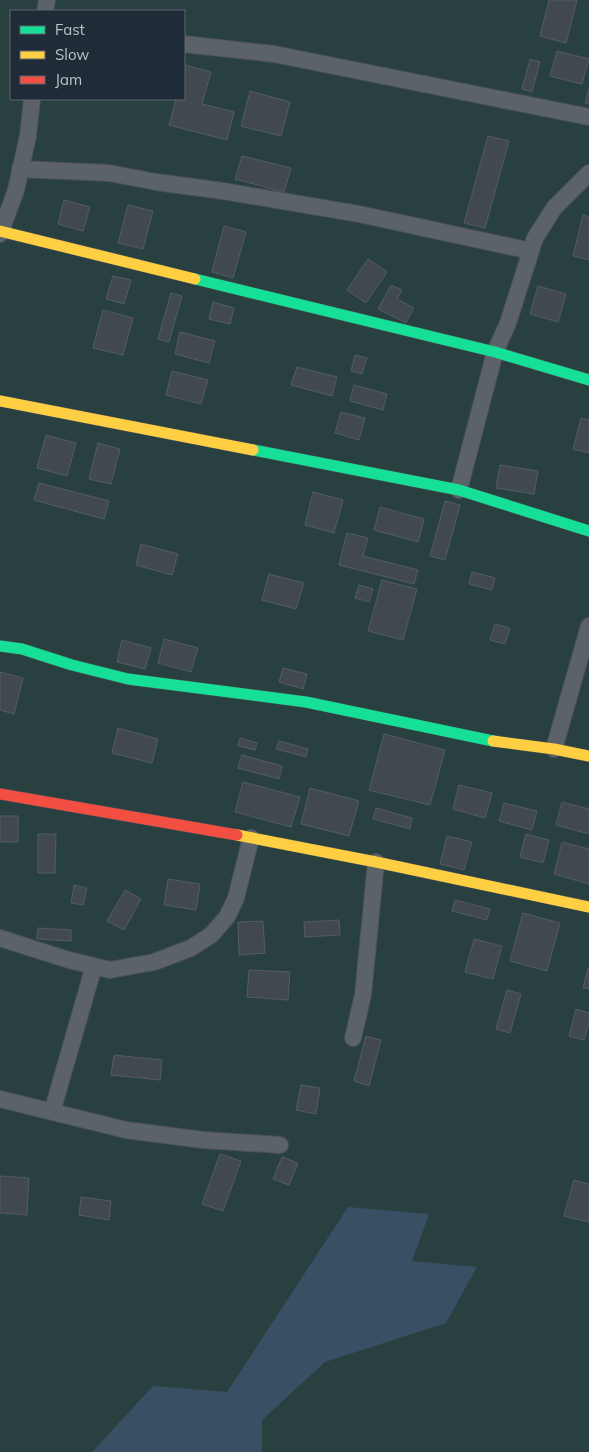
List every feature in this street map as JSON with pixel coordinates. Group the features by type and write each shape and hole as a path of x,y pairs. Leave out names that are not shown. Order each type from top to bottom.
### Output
{"street":[{"path":"185,44 274,54 589,117"},
{"path":"32,100 28,136 16,190 0,232 495,352 589,380"},
{"path":"20,169 108,173 223,191 359,214 531,251"},
{"path":"459,490 495,352 508,323 535,238 554,208 589,173"},
{"path":"0,401 459,490 589,531"},
{"path":"554,749 589,626"},
{"path":"0,646 22,649 72,665 128,679 306,702 480,739 554,749 589,756"},
{"path":"0,794 251,838 589,907"},
{"path":"0,938 36,951 110,970 154,962 190,948 211,935 227,918 236,898 251,838"},
{"path":"353,1038 363,995 376,862"},
{"path":"52,1112 94,966"},
{"path":"0,1099 126,1130 203,1140 280,1145"}],"green space":[{"path":"0,0 589,0 589,1452 0,1452"}],"water":[{"path":"348,1207 429,1214 412,1261 477,1267 446,1323 325,1362 262,1420 262,1452 92,1452 153,1386 227,1392"}],"building":[{"path":"549,0 577,0 566,43 540,36"},
{"path":"557,51 589,59 582,84 550,76"},
{"path":"530,59 540,62 532,92 522,89"},
{"path":"185,65 211,72 202,104 234,112 227,140 169,125 176,100 185,100"},
{"path":"589,89 589,104 585,103"},
{"path":"250,91 290,102 281,136 241,126"},
{"path":"488,136 509,141 485,228 464,223"},
{"path":"242,156 291,168 284,192 235,179"},
{"path":"64,200 90,207 83,231 58,224"},
{"path":"128,205 153,211 143,249 118,243"},
{"path":"583,215 589,217 589,260 573,256"},
{"path":"224,226 246,232 233,278 212,272"},
{"path":"368,259 387,272 366,303 347,290"},
{"path":"113,276 131,280 124,304 106,299"},
{"path":"391,285 402,290 397,299 414,308 406,323 378,309"},
{"path":"538,286 566,294 558,322 530,314"},
{"path":"171,293 182,296 169,342 158,339"},
{"path":"213,302 234,308 230,324 209,319"},
{"path":"103,310 133,318 123,355 93,348"},
{"path":"180,332 215,341 209,363 175,354"},
{"path":"355,355 367,358 362,374 351,371"},
{"path":"297,367 337,377 332,396 291,385"},
{"path":"172,371 208,380 201,404 166,395"},
{"path":"354,385 387,394 383,410 350,401"},
{"path":"341,412 365,418 359,440 335,433"},
{"path":"581,418 589,420 589,453 573,449"},
{"path":"46,435 76,443 67,476 37,468"},
{"path":"98,443 120,449 111,484 89,479"},
{"path":"500,465 538,471 534,494 496,488"},
{"path":"39,483 109,501 104,519 34,500"},
{"path":"313,492 343,500 334,533 305,525"},
{"path":"445,501 460,505 445,560 430,556"},
{"path":"380,507 424,519 418,542 374,530"},
{"path":"347,533 368,538 363,556 418,570 414,584 339,565"},
{"path":"141,544 178,554 172,575 136,565"},
{"path":"472,572 495,578 492,590 469,584"},
{"path":"269,574 304,583 296,609 262,600"},
{"path":"382,580 417,589 403,640 368,631"},
{"path":"359,585 373,589 369,602 355,598"},
{"path":"495,624 510,628 505,644 490,640"},
{"path":"164,639 198,648 191,672 158,663"},
{"path":"122,640 151,648 145,669 117,662"},
{"path":"283,668 307,674 303,689 279,682"},
{"path":"0,672 23,678 14,714 0,710"},
{"path":"118,728 158,739 152,763 112,753"},
{"path":"384,734 445,750 430,805 369,790"},
{"path":"240,738 257,743 255,750 238,746"},
{"path":"279,741 308,749 306,757 276,749"},
{"path":"242,755 282,766 279,779 238,768"},
{"path":"243,782 300,797 291,827 235,812"},
{"path":"459,785 492,793 485,818 453,809"},
{"path":"310,788 359,801 349,836 301,824"},
{"path":"562,802 589,809 589,834 556,825"},
{"path":"504,803 537,811 532,830 499,821"},
{"path":"376,808 412,818 410,829 373,819"},
{"path":"0,816 18,816 18,842 0,842"},
{"path":"38,834 56,834 55,873 38,873"},
{"path":"526,834 549,840 543,863 520,857"},
{"path":"447,836 472,842 464,870 440,864"},
{"path":"562,842 589,849 589,884 554,874"},
{"path":"168,879 200,884 196,910 164,905"},
{"path":"74,885 87,888 83,905 71,903"},
{"path":"125,890 141,899 124,930 107,921"},
{"path":"455,900 490,909 487,920 452,911"},
{"path":"523,913 560,923 547,971 510,961"},
{"path":"339,920 340,935 305,937 304,922"},
{"path":"263,921 265,953 239,955 238,922"},
{"path":"38,928 71,930 71,941 37,939"},
{"path":"474,939 502,946 493,979 465,972"},
{"path":"589,968 589,989 583,988"},
{"path":"249,970 290,972 288,1000 247,997"},
{"path":"507,990 521,994 510,1033 496,1029"},
{"path":"576,1009 589,1013 589,1023 584,1040 569,1036"},
{"path":"366,1036 381,1040 369,1086 354,1081"},
{"path":"114,1055 162,1060 160,1080 111,1075"},
{"path":"301,1085 320,1088 316,1114 296,1110"},
{"path":"220,1154 241,1161 223,1211 202,1204"},
{"path":"282,1157 298,1163 289,1185 273,1179"},
{"path":"0,1176 29,1178 27,1215 0,1213"},
{"path":"574,1180 589,1184 589,1222 564,1216"},
{"path":"81,1197 111,1201 109,1220 79,1215"}],"traffic: fast":[{"path":"195,279 495,352 589,380"},
{"path":"253,450 459,490 589,531"},
{"path":"0,646 22,649 72,665 128,679 306,702 493,741"}],"traffic: slow":[{"path":"0,231 195,279"},
{"path":"0,401 253,450"},
{"path":"493,741 554,749 589,756"},
{"path":"237,835 589,907"}],"traffic: jam":[{"path":"0,794 237,835"}]}
